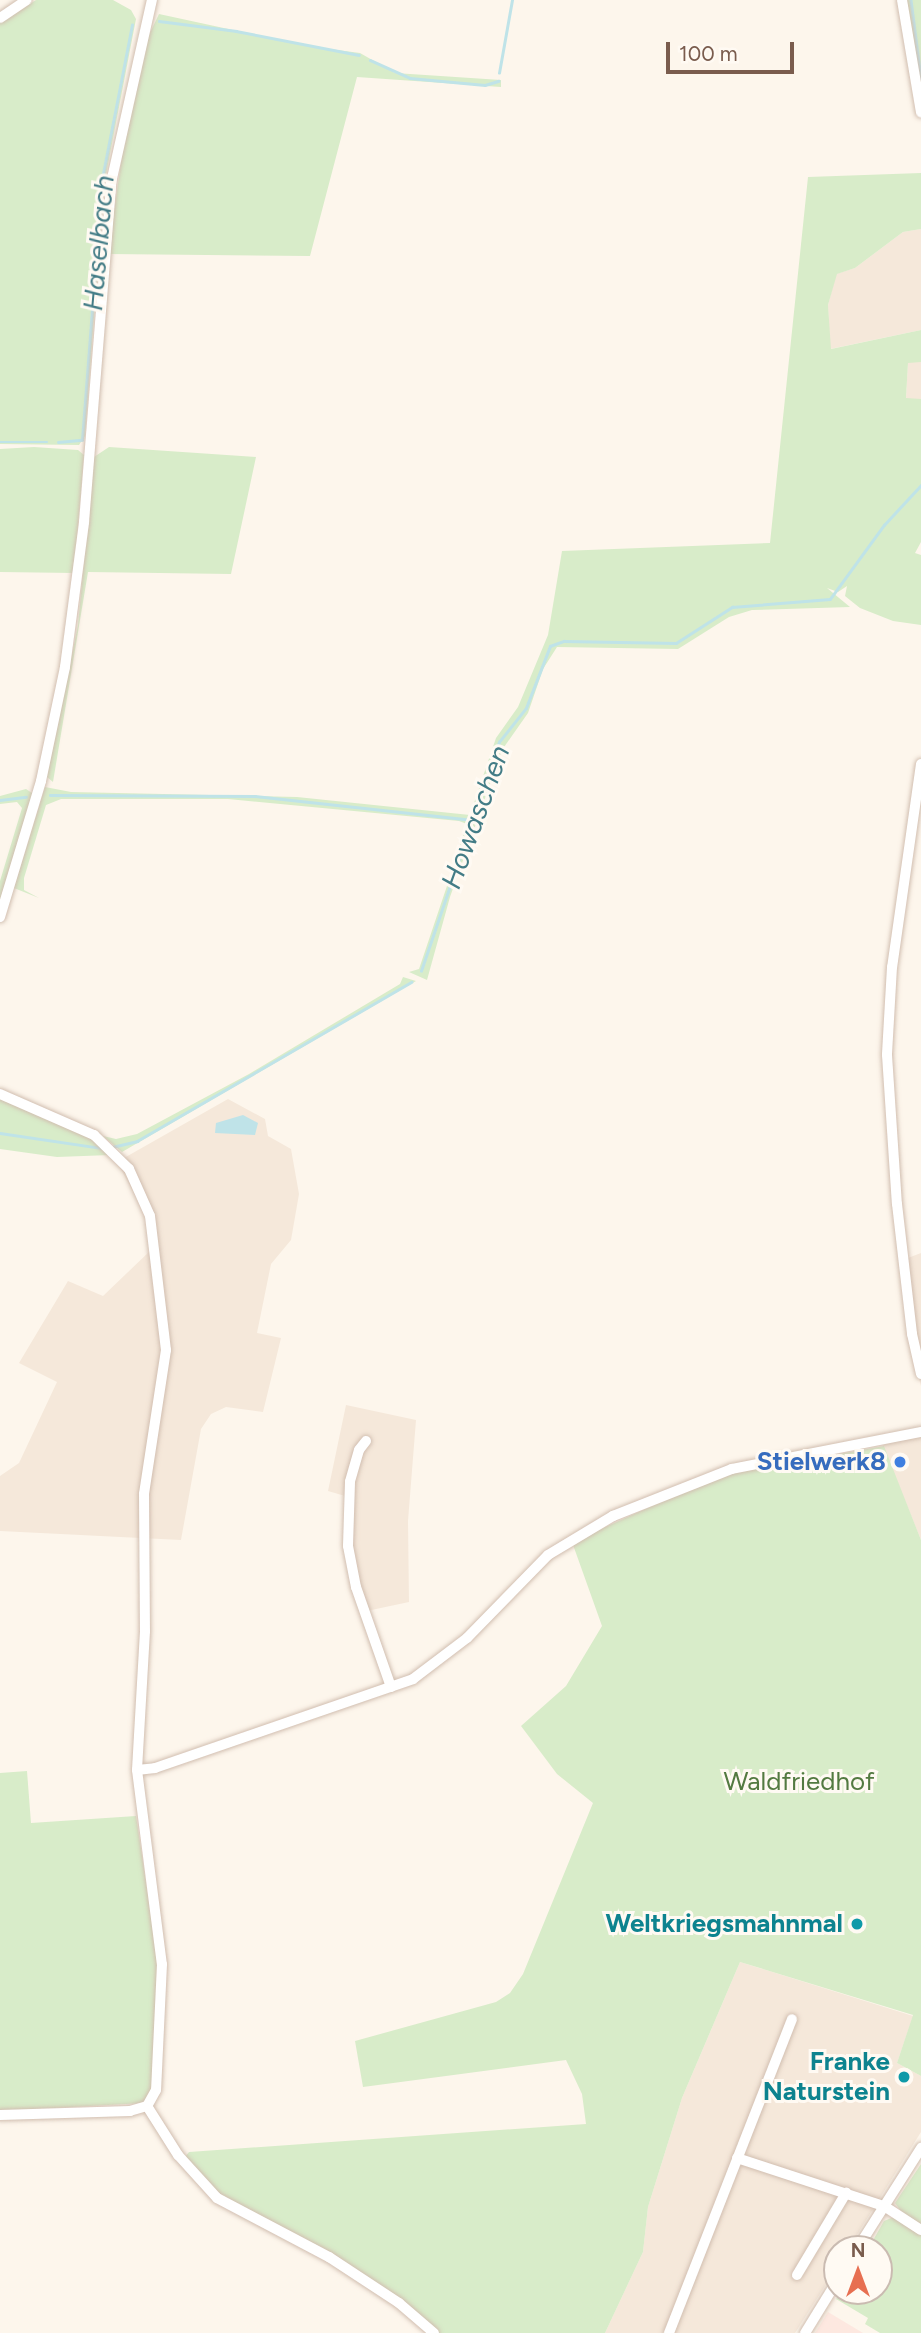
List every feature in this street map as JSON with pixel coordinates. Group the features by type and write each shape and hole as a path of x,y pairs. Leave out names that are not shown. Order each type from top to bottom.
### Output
{"street":[{"path":"0,18 27,0"},
{"path":"0,917 41,781 65,667 84,522 111,183 151,2 138,0"},
{"path":"902,0 910,67 921,112"},
{"path":"921,764 892,967 887,1055 897,1204 912,1334 921,1374"},
{"path":"0,1094 103,1142 138,1184 150,1216 166,1350 144,1494 145,1631 137,1770 162,1964 156,2090 147,2106 130,2111 0,2115"},
{"path":"137,1770 155,1768 391,1687 443,1659 538,1563 590,1526 732,1469 921,1432"},
{"path":"366,1441 359,1450 350,1482 348,1546 354,1580 391,1687"},
{"path":"670,2333 792,2018"},
{"path":"147,2106 190,2171 217,2198 339,2263 434,2333"},
{"path":"866,2235 921,2148"},
{"path":"737,2158 884,2206 921,2230"},
{"path":"797,2275 846,2193"},
{"path":"805,2333 823,2304"}],"shaded area":[{"path":"921,229 921,330 830,349 828,305 836,274 855,268 903,232"},
{"path":"908,362 921,362 921,399 906,399"},
{"path":"228,1099 265,1119 268,1136 291,1149 299,1194 291,1240 271,1264 257,1333 281,1338 263,1412 226,1407 211,1414 201,1429 181,1540 0,1531 0,1476 19,1463 57,1382 19,1363 68,1281 103,1296 151,1250 147,1217 117,1162"},
{"path":"921,1253 921,1386 909,1345 900,1261"},
{"path":"346,1405 416,1420 408,1521 409,1602 362,1612 345,1496 328,1491"},
{"path":"921,1428 921,1540 880,1439"},
{"path":"740,1962 913,2016 897,2063 921,2076 921,2132 857,2235 823,2235 823,2289 795,2333 605,2333 643,2252 648,2207 682,2098"},
{"path":"828,2312 863,2333 815,2333"}],"green space":[{"path":"36,0 113,0 131,10 136,19 104,185 85,436 79,445 0,444 0,23"},
{"path":"905,0 921,0 921,101"},
{"path":"159,14 307,46 360,53 395,73 501,80 501,87 357,77 310,256 108,254 126,128 148,37"},
{"path":"921,173 921,229 903,232 855,268 837,274 828,305 831,349 921,330 921,362 908,363 906,398 921,399 921,542 915,553 921,555 921,625 893,621 860,608 845,596 847,586 838,592 827,588 850,607 752,610 729,617 678,649 557,647 543,669 528,713 502,750 450,897 427,980 409,972 419,969 449,880 467,824 459,821 228,799 61,799 46,805 24,878 24,890 39,898 14,888 45,787 71,792 297,797 470,815 496,738 518,707 548,635 562,551 770,543 808,177"},
{"path":"34,447 78,450 84,455 74,573 0,572 0,449"},
{"path":"109,447 256,457 231,574 88,572 53,782 47,777 78,625 94,457"},
{"path":"26,789 32,793 31,800 0,900 0,881 22,808 17,802 0,804 0,796"},
{"path":"403,977 416,981 122,1152 103,1136 116,1139 137,1134 249,1074 400,984"},
{"path":"0,1098 95,1140 110,1155 57,1157 0,1149"},
{"name":"Waldfriedhof","path":"884,1446 921,1540 921,2076 897,2063 913,2015 740,1962 682,2098 648,2207 643,2252 605,2333 439,2333 334,2255 225,2200 184,2158 189,2152 586,2124 582,2094 566,2060 363,2087 355,2041 496,2002 510,1993 523,1974 593,1803 557,1774 521,1726 566,1686 602,1626 572,1542 721,1475"},
{"path":"27,1771 31,1823 136,1816 158,1962 152,2090 144,2103 0,2111 0,1773"},
{"path":"921,2164 921,2228 907,2219 895,2203"},
{"path":"894,2217 921,2234 921,2333 880,2333 865,2324 868,2318 846,2305 893,2305 893,2235 876,2235 884,2221"}],"water":[{"path":"243,1115 258,1123 255,1135 215,1133 216,1123"}],"waterway":[{"name":"Haselbach","path":"499,73 512,0"},
{"name":"Howaschen","path":"911,0 921,78"},
{"name":"Haselbach","path":"159,21 236,31 359,55"},
{"name":"Haselbach","path":"58,442 82,440 102,179 132,25"},
{"name":"Haselbach","path":"370,60 410,78 485,85 498,81"},
{"name":"Haselbach","path":"0,442 47,442"},
{"name":"Howaschen","path":"421,971 499,742 526,708 550,646 564,641 676,643 732,607 830,599 884,525 921,485"},
{"path":"50,795 255,796 471,820"},
{"path":"0,800 26,797"},
{"name":"Howaschen","path":"112,1147 137,1141 411,982"},
{"name":"Howaschen","path":"0,1133 102,1148"}],"place":[{"name":"Stielwerk8","path":"900,1462"},
{"name":"Weltkriegsmahnmal","path":"857,1924"},
{"name":"Franke Naturstein","path":"904,2077"}]}
